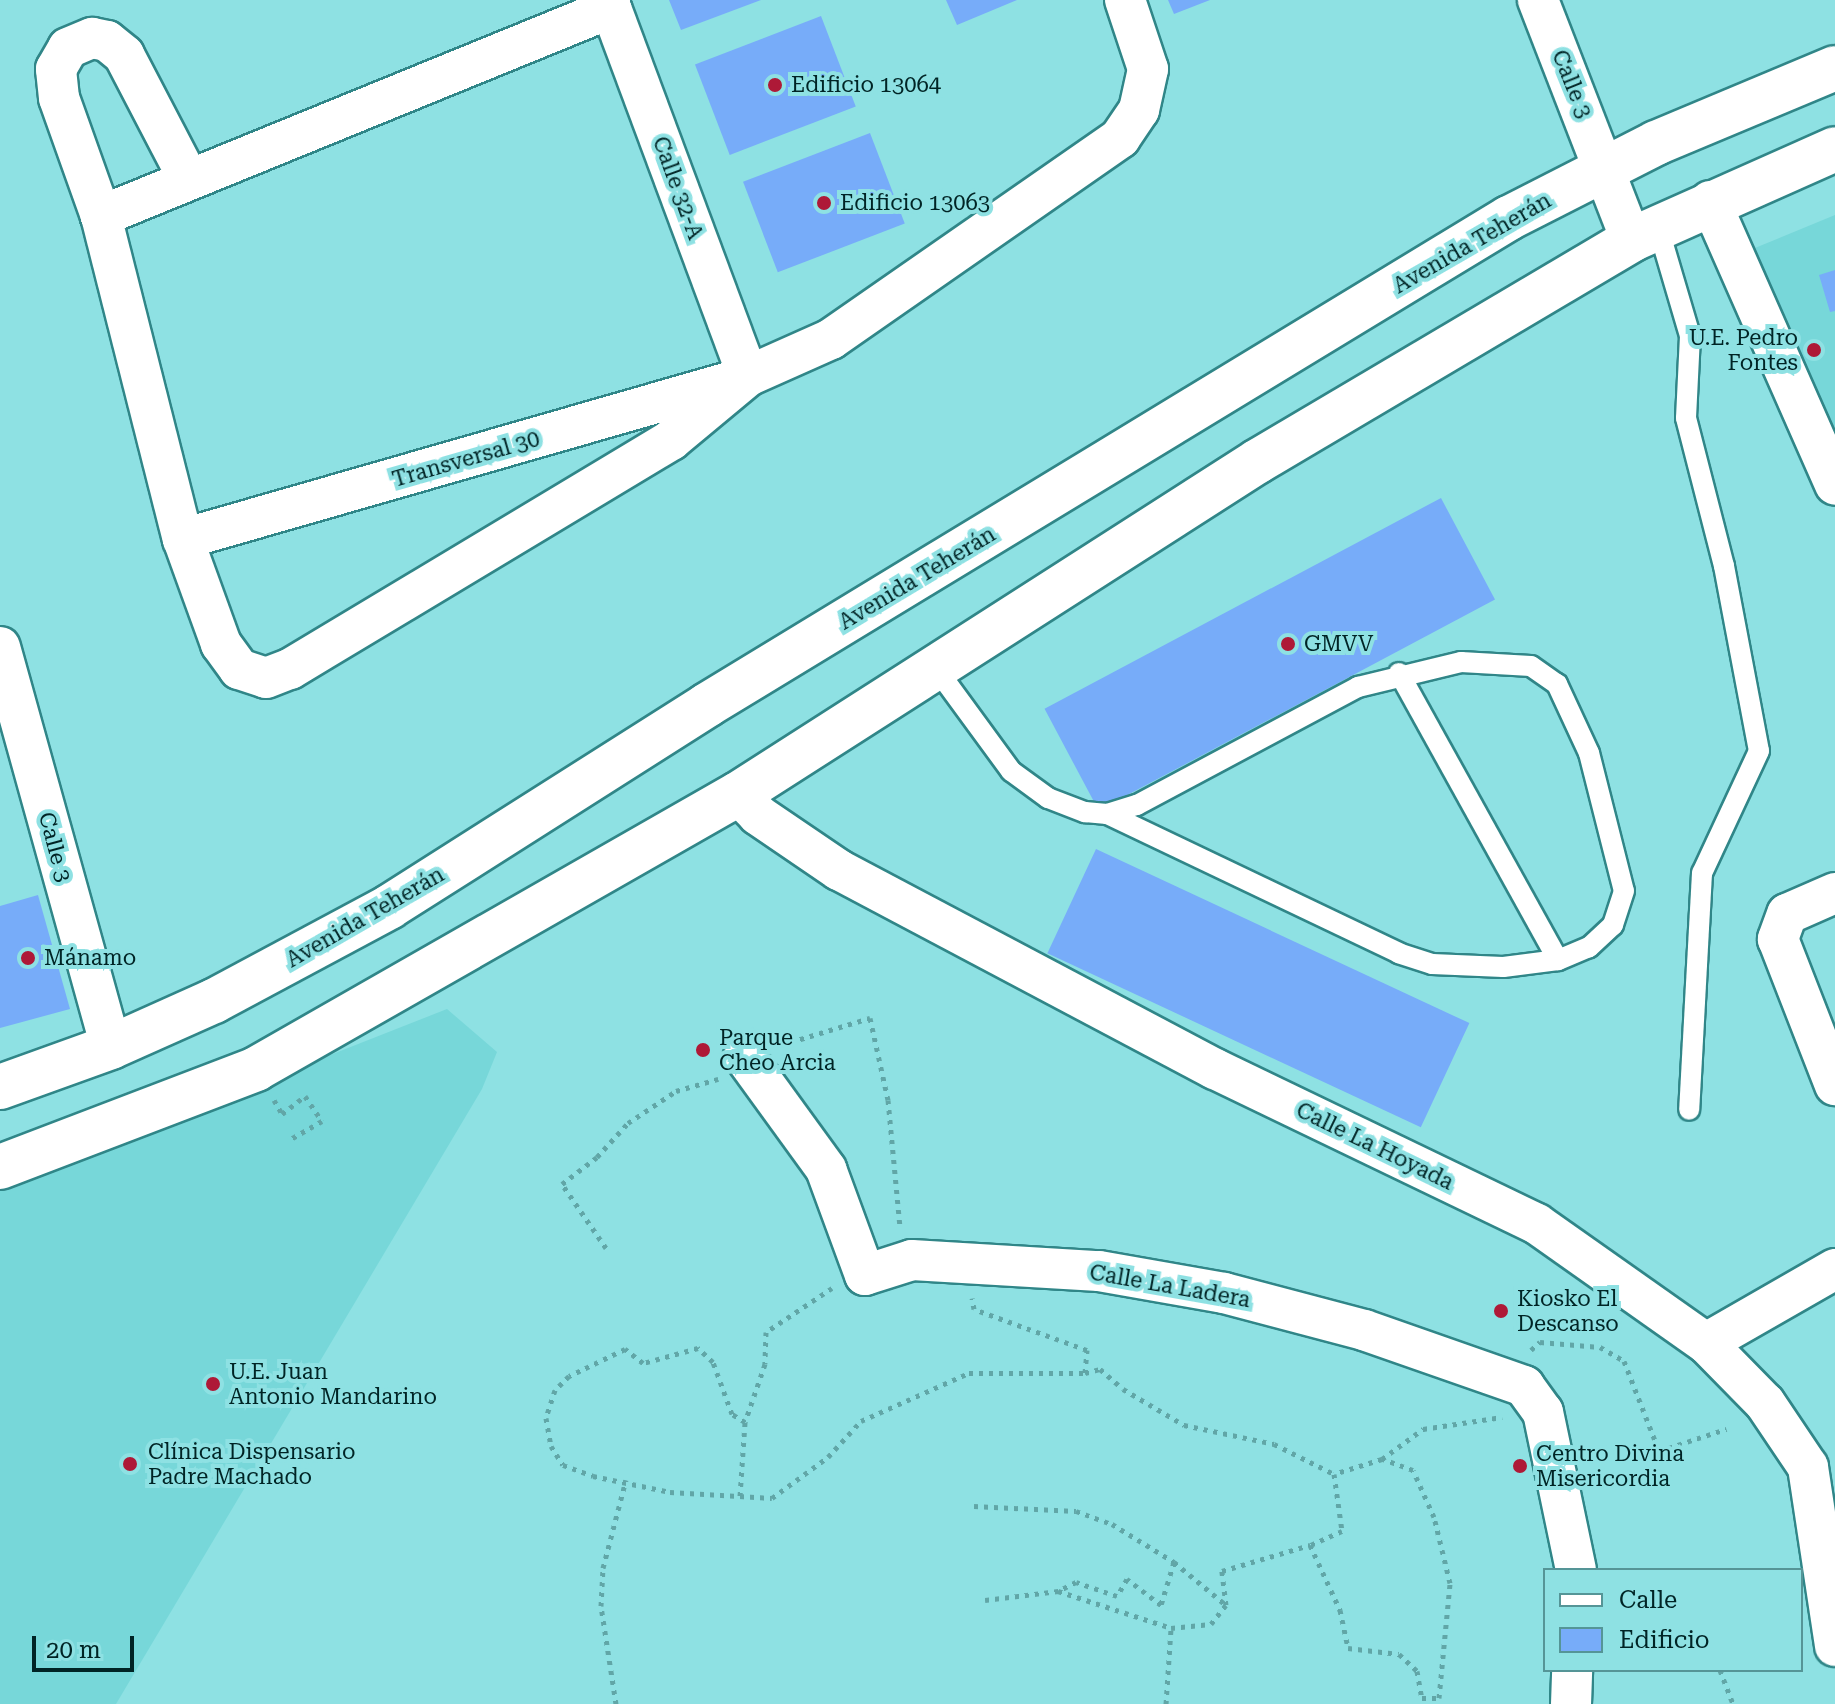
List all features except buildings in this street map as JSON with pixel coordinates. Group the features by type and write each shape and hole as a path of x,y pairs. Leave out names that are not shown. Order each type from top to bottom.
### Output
{"main road":[{"name":"Avenida Teherán","path":"0,1087 111,1047 214,1001 389,907 721,697 1455,251 1606,168 1835,68"},
{"path":"0,1167 256,1069 738,794 1258,461 1644,233 1710,201 1835,149"}],"street":[{"path":"188,178 124,55 107,41 92,38 68,48 56,69 59,98 101,216 183,539 221,644 239,669 266,678 290,669 671,440 748,376 831,339 1120,138 1139,110 1148,69 1125,0"},
{"name":"Calle 3","path":"1538,0 1606,168 1644,233"},
{"path":"101,216 609,4"},
{"name":"Calle 32-A","path":"609,4 748,376"},
{"path":"1710,201 1835,485"},
{"name":"Transversal 30","path":"183,539 748,376"},
{"path":"649,407 666,415 671,440"},
{"name":"Calle 3","path":"0,647 111,1047"},
{"name":"Calle La Hoyada","path":"738,794 758,815 839,870 1215,1069 1537,1224 1706,1343 1822,1460 1835,1646"},
{"path":"1835,893 1787,914 1778,939 1835,1085"},
{"path":"744,1056 826,1169 865,1275"},
{"name":"Calle La Ladera","path":"865,1275 912,1260 1099,1271 1224,1293 1364,1330 1514,1381"},
{"path":"1706,1343 1835,1269"},
{"path":"1514,1381 1543,1412 1576,1568"},
{"path":"1571,1704 1572,1672"}],"lane":[{"path":"1644,233 1690,336 1686,418 1724,566 1759,751 1702,873 1689,1110"},
{"path":"935,667 1011,771 1048,798 1085,812 1107,814 1399,953 1432,964 1475,966 1558,960 1589,947 1613,925 1624,891 1589,753 1557,684 1531,666 1500,661 1399,673 1358,687 1137,805 1107,814"},
{"path":"1399,673 1558,960"}],"path":[{"path":"606,1248 562,1184 597,1157 628,1123 676,1091 724,1078 744,1056 870,1018 888,1100 894,1203 912,1260"},
{"path":"271,1096 282,1114 305,1096 322,1121 291,1139"},
{"path":"740,1496 745,1422 765,1364 766,1332 804,1301 865,1275"},
{"path":"971,1288 974,1309 1087,1350 1085,1373"},
{"path":"745,1422 732,1414 713,1362 698,1348 643,1363 625,1349 597,1359 555,1390 546,1418 551,1446 563,1465 593,1476 626,1480 670,1492 772,1498 828,1457 861,1421 969,1373 1085,1373 1100,1369 1123,1389 1184,1425 1274,1444 1334,1474 1382,1459 1423,1429 1517,1411 1505,1397 1540,1342 1600,1347 1624,1361 1659,1451 1726,1429"},
{"path":"1310,1545 1340,1610 1348,1648 1399,1654 1417,1671 1422,1698 1439,1698 1450,1583 1438,1530 1413,1470 1382,1459"},
{"path":"1058,1591 1171,1628 1211,1624 1226,1605 1222,1571 1310,1545 1342,1531 1334,1474"},
{"path":"616,1704 601,1606 603,1568 626,1480"},
{"path":"974,1506 1076,1511 1112,1524 1174,1562 1226,1605"},
{"path":"985,1600 1058,1591 1076,1582 1117,1596 1127,1579 1161,1605 1174,1562"},
{"path":"1166,1704 1171,1628"},
{"path":"1721,1672 1733,1704"}],"shaded area":[{"name":"U.E. Pedro Fontes","path":"1835,215 1835,449 1750,250"},
{"name":"Clínica Dispensario Padre Machado","path":"447,1009 497,1052 482,1089 116,1704 0,1704 0,1185"}],"place":[{"name":"Edificio 13064","path":"775,85"},
{"name":"Edificio 13063","path":"824,203"},
{"name":"U.E. Pedro Fontes","path":"1814,350"},
{"name":"GMVV","path":"1288,644"},
{"name":"Mánamo","path":"28,958"},
{"name":"Parque Cheo Arcia","path":"703,1050"},
{"name":"Kiosko El Descanso","path":"1501,1311"},
{"name":"U.E. Juan Antonio Mandarino","path":"213,1384"},
{"name":"Clínica Dispensario Padre Machado","path":"130,1464"},
{"name":"Centro Divina Misericordia","path":"1520,1466"}]}
